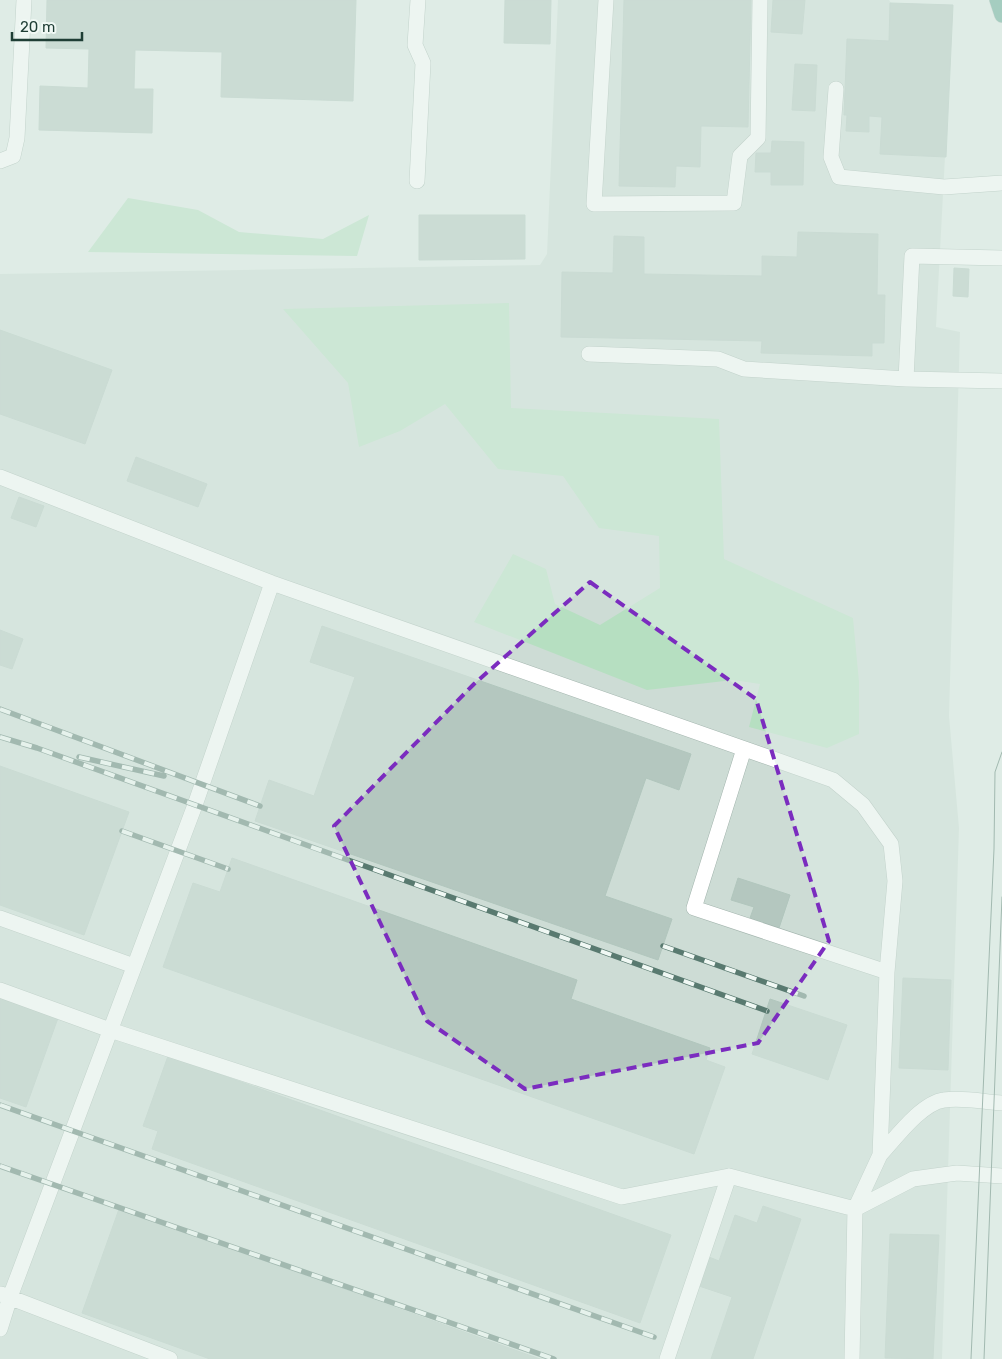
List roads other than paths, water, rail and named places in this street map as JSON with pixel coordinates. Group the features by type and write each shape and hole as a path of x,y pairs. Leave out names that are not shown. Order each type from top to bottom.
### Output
{"main road":[{"path":"997,0 1002,15"}],"lane":[{"path":"0,161 13,156 17,138 24,0"},
{"path":"417,182 423,63 415,45 418,0"},
{"path":"606,0 594,204 734,203 740,156 758,138 760,0"},
{"path":"836,89 831,157 839,177 944,188 1002,183"},
{"path":"906,379 912,256 1002,258"},
{"path":"589,354 718,359 744,370 906,379 1002,381"},
{"path":"0,477 272,583 833,780 863,805 891,844 895,881 887,972 880,1155"},
{"path":"0,1329 5,1295 110,1030 195,805 272,583"},
{"path":"744,748 694,908 887,972"},
{"path":"0,918 134,966"},
{"path":"0,990 110,1030 622,1197 729,1176 855,1209 913,1179 957,1173 1002,1176"},
{"path":"852,1359 855,1209 880,1155 926,1106 941,1100 959,1099 1002,1103"},
{"path":"667,1359 729,1176"},
{"path":"5,1295 170,1359"}],"tram line":[{"path":"971,1359 994,849 995,772 1002,752"},
{"path":"984,1359 1002,897"}],"railway":[{"path":"0,709 260,806"},
{"path":"0,737 37,748 767,1011"},
{"path":"79,757 164,776"},
{"path":"122,831 228,869"},
{"path":"663,946 804,996"},
{"path":"0,1105 654,1337"},
{"path":"0,1166 554,1359"}]}
